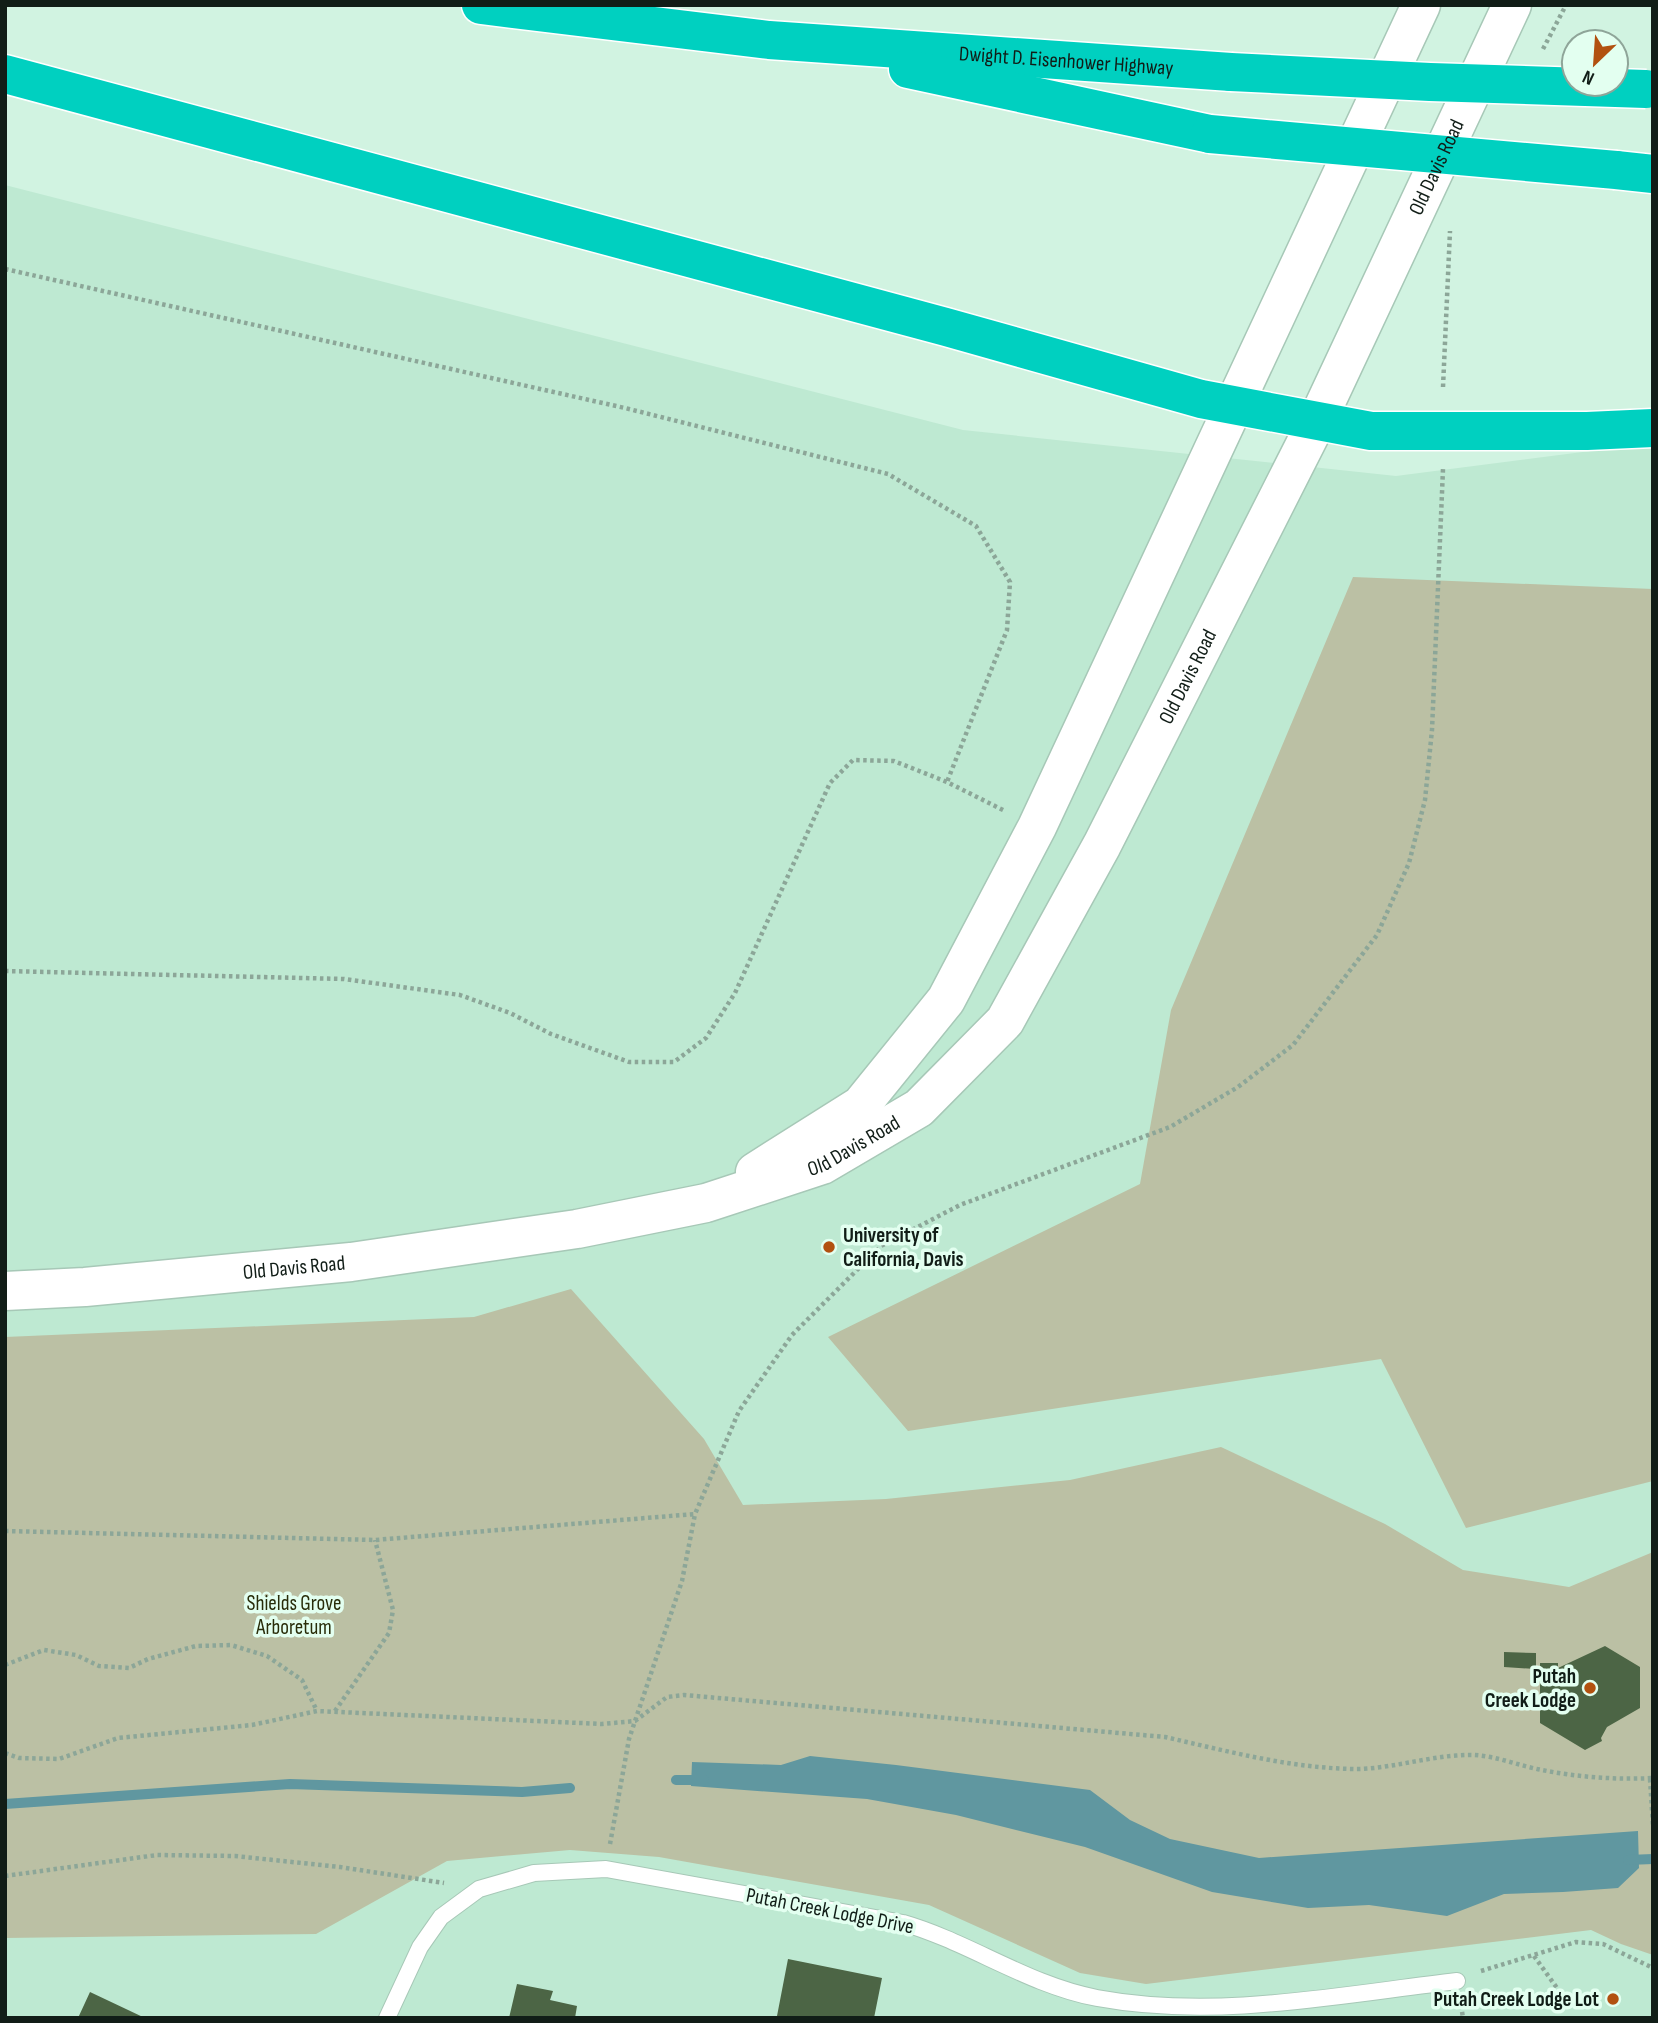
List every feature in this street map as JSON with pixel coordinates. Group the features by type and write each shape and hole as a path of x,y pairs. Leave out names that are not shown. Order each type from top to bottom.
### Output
{"highway":[{"name":"Dwight D. Eisenhower Highway","path":"481,5 769,40 1231,72 1417,82 1649,89"},
{"path":"769,40 1210,134 1634,172"},
{"path":"5,74 1233,405 1371,431 1587,431 1653,428"}],"street":[{"name":"Old Davis Road","path":"706,1203 861,1105 946,1000 1038,827 1421,5"},
{"name":"Old Davis Road","path":"5,1292 351,1262 577,1229 706,1203 822,1165 919,1108 1005,1021 1102,845 1317,421 1512,5"}],"lane":[{"name":"Putah Creek Lodge Drive","path":"387,2018 420,1947 441,1917 479,1889 534,1873 606,1869 903,1923 930,1931 1050,1985 1096,1998 1184,2008 1229,2007 1457,1980"}],"path":[{"path":"5,269 612,405 888,474 976,526 1010,582 1007,630 947,782"},
{"path":"610,1847 629,1739 682,1581 695,1514 739,1411 792,1335 881,1246 960,1205 1170,1127 1238,1087 1293,1045 1377,935 1409,863 1425,800 1432,730 1443,464"},
{"path":"5,971 344,979 370,982 460,995 510,1013 551,1034 629,1062 674,1062 706,1038 735,993 830,782 853,760 894,761 947,782 1038,827"},
{"path":"5,1531 375,1540 695,1514"},
{"path":"335,1712 389,1633 393,1610 375,1540"},
{"path":"5,1665 44,1650 76,1655 99,1666 129,1668 148,1659 196,1646 231,1645 267,1656 302,1680 317,1711"},
{"path":"5,1753 19,1758 59,1759 118,1738 252,1725 317,1711 602,1724 635,1721 667,1697 684,1695 1164,1737 1320,1767 1361,1769 1450,1755 1478,1755 1544,1770 1651,1778 1653,1826"},
{"path":"5,1876 157,1856 235,1856 340,1867 479,1889"},
{"path":"1457,1980 1493,1966 1576,1942 1603,1944 1653,1968"},
{"path":"1534,1956 1557,1988"}],"shaded area":[{"name":"University of California, Davis","path":"5,185 963,430 1396,476 1653,443 1653,2018 5,2018"}],"green space":[{"path":"1353,577 1653,589 1653,1481 1466,1528 1381,1359 908,1431 828,1337 1140,1184 1171,1010"},
{"name":"Shields Grove Arboretum","path":"571,1289 704,1439 743,1505 886,1499 1070,1480 1221,1447 1385,1524 1463,1570 1569,1587 1653,1552 1653,1955 1591,1930 1146,1984 1080,1973 929,1905 659,1857 570,1850 447,1861 316,1934 5,1938 5,1337 474,1317"}],"water":[{"path":"810,1756 1090,1790 1130,1820 1170,1839 1259,1858 1638,1831 1639,1868 1618,1888 1504,1894 1447,1916 1369,1905 1308,1908 1212,1892 1085,1847 956,1815 867,1799 691,1786 692,1762 781,1765"}],"building":[{"name":"Putah Creek Lodge","path":"1605,1646 1640,1667 1640,1708 1607,1727 1602,1741 1585,1750 1540,1723 1540,1663 1558,1663 1558,1668"},
{"path":"1504,1652 1536,1653 1536,1669 1504,1667"},
{"path":"788,1959 882,1978 874,2018 777,2016"},
{"path":"517,1984 553,1991 550,2000 577,2006 575,2018 509,2018"},
{"path":"90,1992 145,2018 78,2018"}],"waterway":[{"path":"676,1780 704,1780"},
{"path":"5,1804 290,1784 522,1792 570,1788"},
{"path":"1628,1860 1653,1859"}],"place":[{"name":"University of California, Davis","path":"829,1247"},
{"name":"Putah Creek Lodge","path":"1590,1688"},
{"name":"Putah Creek Lodge Lot","path":"1613,1999"}]}
